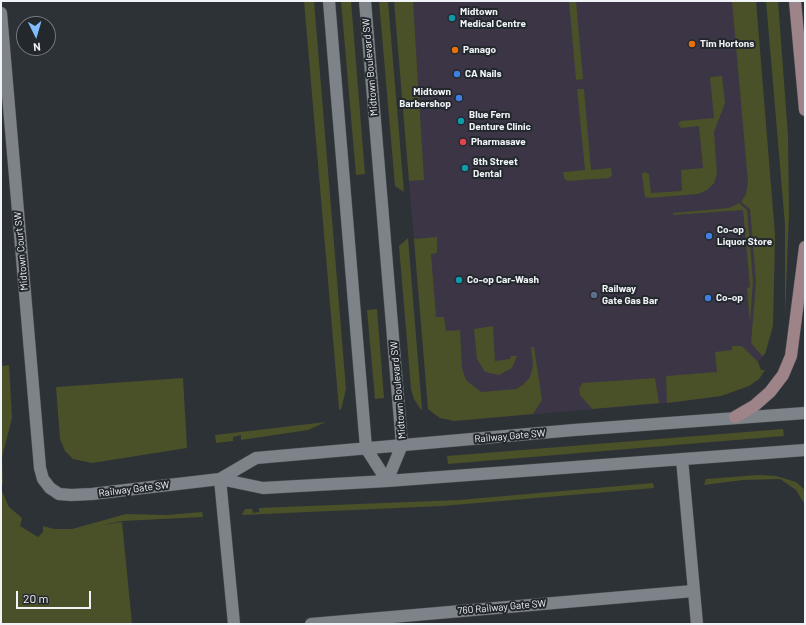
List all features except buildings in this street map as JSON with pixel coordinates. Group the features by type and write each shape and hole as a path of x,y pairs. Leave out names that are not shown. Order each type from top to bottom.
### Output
{"main road":[{"path":"795,1 805,110"},
{"path":"735,417 754,406 770,392 783,375 791,356 805,247"}],"street":[{"path":"329,1 366,448 387,481"},
{"name":"Midtown Boulevard SW","path":"365,1 402,445 387,481"},
{"name":"Midtown Court SW","path":"1,13 40,468 43,478 50,488"},
{"name":"Railway Gate SW","path":"220,479 256,458 735,417 805,413"},
{"name":"Railway Gate SW","path":"50,488 59,494 71,495 220,479 263,488 387,481 805,450"},
{"path":"682,459 697,624"},
{"path":"220,479 234,624"},
{"name":"760 Railway Gate SW","path":"311,624 693,590"}],"shaded area":[{"path":"394,1 756,1 775,235 773,326 765,354 758,362 761,370 765,370 759,379 749,386 721,396 667,403 454,421 441,418 428,409"}],"green space":[{"path":"304,1 314,1 346,389 341,410 339,409"},
{"path":"341,1 351,1 365,174 356,175"},
{"path":"379,1 388,1 404,192 395,186"},
{"path":"394,1 413,1 424,180 409,181"},
{"path":"569,1 576,1 583,79 576,80"},
{"path":"732,1 756,1 775,235 773,326 765,354 762,356 751,343 756,282 750,209 741,202 746,194 748,182"},
{"path":"766,1 778,1 788,136 789,213 785,317 785,225"},
{"path":"722,76 725,103 714,132 717,174 714,183 707,190 698,194 649,198 645,197 642,174 645,172 649,174 651,193 682,191 681,170 703,168 699,126 681,128 678,124 681,121 714,118 710,77"},
{"path":"577,89 584,89 591,170 611,168 612,175 609,178 567,181 564,178 563,172 585,170"},
{"path":"739,203 747,210 753,281 750,323 747,288 750,287 743,210 673,215 673,213 729,208"},
{"path":"437,237 437,253 431,254 436,317 444,317 446,331 460,330 462,368 466,380 481,392 516,389 523,385 530,377 533,366 531,347 534,347 542,400 533,414 454,421 440,418 428,409 414,239"},
{"path":"408,238 421,410 414,399 411,389 399,246"},
{"path":"377,309 384,398 375,399 367,310"},
{"path":"493,326 495,361 510,359 511,356 517,356 512,368 499,375 485,372 477,359 474,329"},
{"path":"732,346 741,346 744,348 758,362 761,370 765,370 759,379 749,386 721,396 667,403 666,376 717,372 715,352 732,350"},
{"path":"9,365 12,418 2,457 3,483 1,485 1,366"},
{"path":"183,378 187,448 92,463 73,459 65,451 60,439 56,387"},
{"path":"655,378 659,403 592,409 580,395 579,388 583,383"},
{"path":"326,422 308,430 241,440 241,435 233,437 233,441 216,443 215,435"},
{"path":"783,429 784,436 448,464 447,456"},
{"path":"758,475 776,476 796,482 805,490 805,505 796,490 780,479 743,480 704,485 706,479"},
{"path":"653,483 654,488 442,506 242,515 245,509 252,509 253,513 259,512 259,508 459,500"},
{"path":"1,489 9,507 22,518 20,526 38,537 43,532 43,526 54,529 72,529 126,514 167,515 202,512 203,517 122,521 103,525 122,522 132,624 1,624"}],"place":[{"name":"Midtown Medical Centre","path":"452,18"},
{"name":"Tim Hortons","path":"692,44"},
{"name":"Panago","path":"455,50"},
{"name":"CA Nails","path":"457,74"},
{"name":"Midtown Barbershop","path":"459,98"},
{"name":"Blue Fern Denture Clinic","path":"461,121"},
{"name":"Pharmasave","path":"463,142"},
{"name":"8th Street Dental","path":"465,168"},
{"name":"Co-op Liquor Store","path":"709,236"},
{"name":"Co-op Car-Wash","path":"459,280"},
{"name":"Railway Gate Gas Bar","path":"594,295"},
{"name":"Co-op","path":"708,298"}]}
